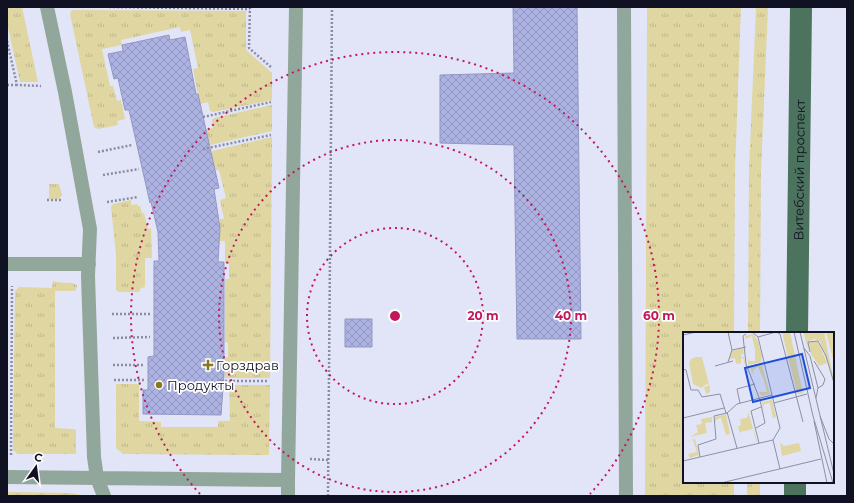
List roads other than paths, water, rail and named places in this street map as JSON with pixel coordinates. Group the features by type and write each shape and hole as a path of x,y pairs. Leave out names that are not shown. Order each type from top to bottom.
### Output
{"main road":[{"name":"Витебский проспект","path":"797,332 801,7"},
{"path":"795,483 795,496"}],"lane":[{"path":"47,7 90,229 89,264 94,458 97,478 104,496"},
{"path":"288,496 296,7"},
{"path":"624,7 626,496"},
{"path":"7,264 89,264"},
{"path":"7,477 288,480"}],"place":[{"name":"Горздрав","path":"208,365"},
{"name":"Продукты","path":"159,385"}]}
